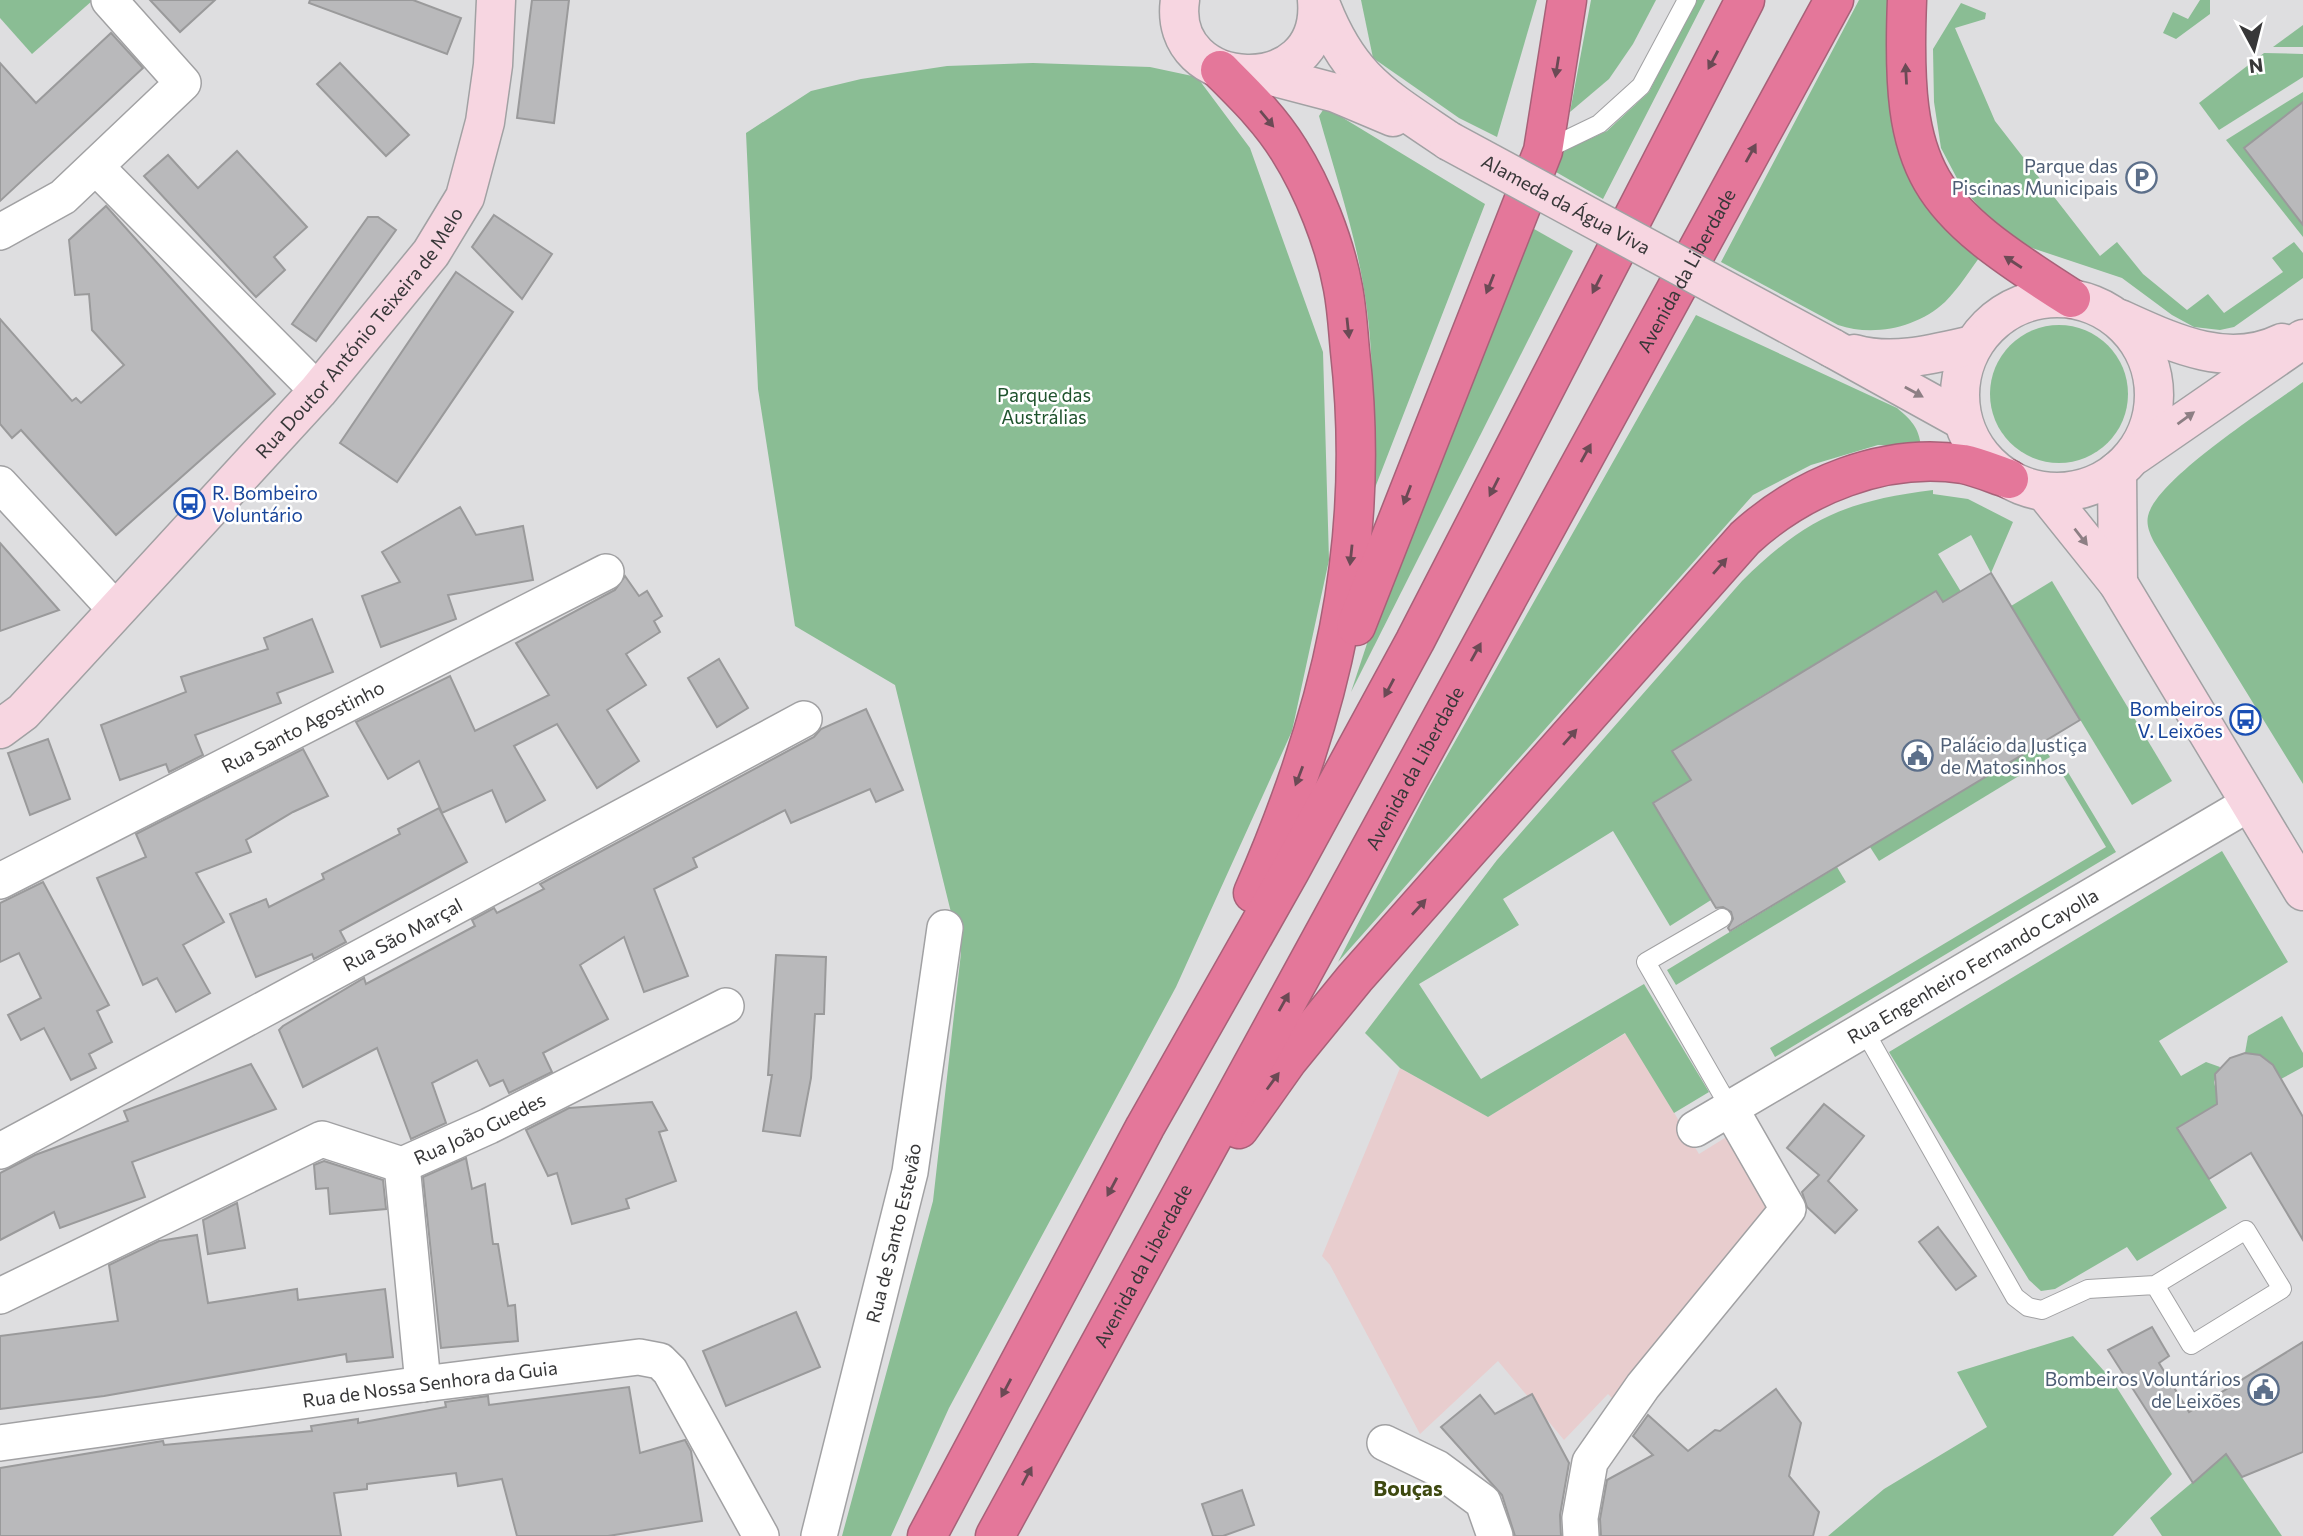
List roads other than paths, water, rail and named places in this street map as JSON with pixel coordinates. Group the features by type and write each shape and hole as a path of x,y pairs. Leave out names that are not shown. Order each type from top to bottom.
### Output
{"highway":[{"path":"1145,1127 1269,855 1543,151 1567,0"},
{"path":"927,1536 1145,1127 1415,641 1745,0"},
{"name":"Avenida da Liberdade","path":"995,1536 1075,1384 1834,0"},
{"path":"1907,0 1907,97 1920,162 1940,197 1966,226 2006,257 2071,299"},
{"path":"1220,70 1273,125 1291,152 1326,234 1343,286 1357,410 1357,491 1351,561 1338,639 1315,732"},
{"path":"1075,1384 1139,1290 1246,1118 1288,1060 1355,978 1745,538 1770,515 1807,493 1853,475 1884,468 1945,462 1966,465 2009,479"}],"street":[{"path":"0,232 62,197 183,83 109,0"},
{"name":"Rua Doutor António Teixeira de Melo","path":"0,729 23,712 318,391 431,253 465,197 485,122 493,65 496,0"},
{"path":"1180,0 1182,26 1190,45 1220,70"},
{"path":"1264,74 1284,66 1301,52 1313,34 1318,0"},
{"name":"Alameda da Água Viva","path":"1318,0 1333,37 1377,92 1449,141"},
{"name":"Alameda da Água Viva","path":"1220,70 1242,76 1264,74 1336,93 1449,141 1962,420"},
{"path":"96,167 318,391"},
{"path":"2042,299 2071,299 2095,305 2116,318 2188,349 2241,354 2269,350 2303,336 2205,404 2124,465 2083,488 2045,492 2009,479 1980,454 1962,420 1959,394 1963,369 1973,345 1991,323 2015,307 2042,299"},
{"path":"2116,318 2138,341 2151,370 2155,401 2147,431 2124,465 2118,583"},
{"name":"Alameda da Água Viva","path":"1832,348 1869,358 1903,358 1973,345"},
{"path":"0,484 116,610"},
{"path":"2045,492 2118,583 2303,891"},
{"name":"Rua Santo Agostinho","path":"0,881 606,572"},
{"name":"Rua São Marçal","path":"0,1151 804,719"},
{"name":"Rua Engenheiro Fernando Cayolla","path":"1695,1129 2250,803"},
{"name":"Rua de Santo Estevão","path":"819,1536 910,1172 945,928"},
{"name":"Rua João Guedes","path":"0,1296 322,1139 402,1165 489,1126 726,1006"},
{"path":"1581,1536 1580,1518 1590,1462 1607,1435 1643,1386 1788,1209 1730,1108"},
{"path":"402,1165 423,1384"},
{"name":"Rua de Nossa Senhora da Guia","path":"0,1443 639,1357 660,1361 670,1371 761,1536"},
{"path":"1385,1443 1437,1468 1483,1502 1495,1536"}],"lane":[{"path":"1543,151 1599,124 1641,86 1686,0"},
{"path":"1722,918 1646,962 1730,1108"},
{"path":"1864,1030 2015,1297 2028,1307 2042,1310 2088,1289 2155,1285 2246,1230 2282,1289 2192,1345 2155,1285"}],"place":[{"name":"Parque das Piscinas Municipais","path":"2141,177"},
{"name":"R. Bombeiro Voluntário","path":"189,504"},
{"name":"Bombeiros V. Leixões","path":"2246,720"},
{"name":"Palácio da Justiça de Matosinhos","path":"1917,756"},
{"name":"Bombeiros Voluntários de Leixões","path":"2264,1390"}],"district":[{"name":"Bouças","path":"1408,1489"}],"park label":[{"name":"Parque das Austrálias","path":"1044,406"}]}
